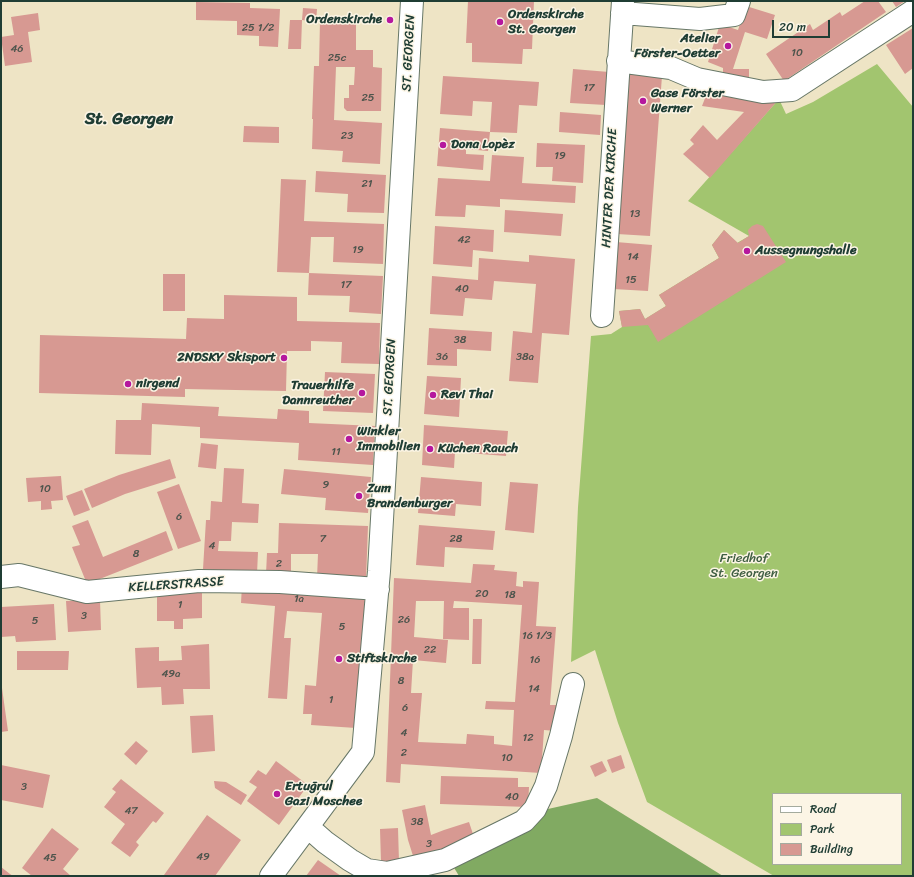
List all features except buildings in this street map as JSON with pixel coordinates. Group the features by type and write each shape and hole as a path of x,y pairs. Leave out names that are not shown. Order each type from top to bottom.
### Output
{"street":[{"name":"ST. GEORGEN","path":"308,827 363,752 378,589 412,1"},
{"name":"HINTER DER KIRCHE","path":"602,316 622,7 700,19 734,15 739,1"},
{"path":"618,61 671,68 697,79 763,92 792,90 913,12"},
{"name":"KELLERSTRASSE","path":"1,577 19,575 87,592 199,581 280,582 378,589"},
{"path":"271,876 308,827 325,842 367,870 387,873 445,860 524,821 536,807 546,786 561,736 573,684"}],"green space":[{"name":"Friedhof St. Georgen","path":"877,64 913,107 913,876 774,876 647,802 618,723 595,650 571,662 578,507 591,336 611,334 622,327 619,311 640,309 645,319 666,306 659,295 719,258 712,245 724,230 737,243 749,236 688,201 779,99 786,114 813,102"},
{"path":"597,798 723,876 459,876 450,861 539,811"}],"place":[{"name":"Ordenskirche","path":"390,20"},
{"name":"Ordenskirche St. Georgen","path":"500,22"},
{"name":"Atelier Förster-Oetter","path":"728,46"},
{"name":"Gase Förster Werner","path":"643,101"},
{"name":"Dona Lopèz","path":"443,145"},
{"name":"Aussegnungshalle","path":"747,251"},
{"name":"2NDSKY Skisport","path":"284,358"},
{"name":"nirgend","path":"128,384"},
{"name":"Trauerhilfe Dannreuther","path":"362,393"},
{"name":"Revi Thai","path":"433,395"},
{"name":"Winkler Immobilien","path":"349,439"},
{"name":"Küchen Rauch","path":"430,449"},
{"name":"Zum Brandenburger","path":"359,496"},
{"name":"Stiftskirche","path":"339,659"},
{"name":"Ertuğrul Gazi Moschee","path":"277,794"}],"district":[{"name":"St. Georgen","path":"129,120"}]}
